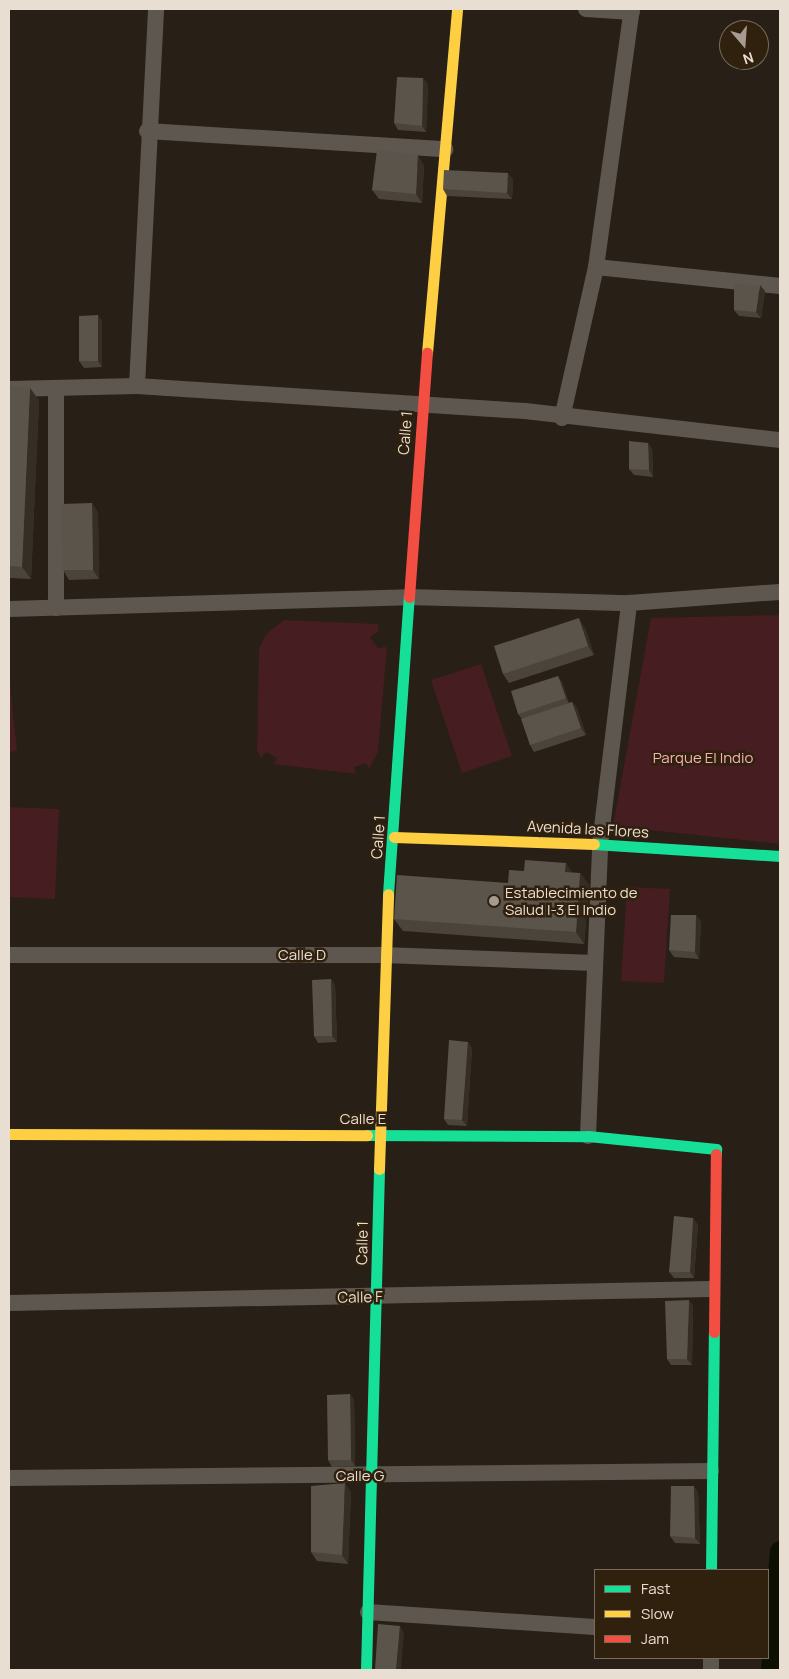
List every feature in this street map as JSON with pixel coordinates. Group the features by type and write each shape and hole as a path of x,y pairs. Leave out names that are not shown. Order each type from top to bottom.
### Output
{"street":[{"path":"137,386 147,131 156,9"},
{"name":"Calle 1","path":"366,1670 384,955 394,837 408,597 456,9"},
{"path":"562,418 596,267 632,10 586,9"},
{"path":"147,131 444,149"},
{"path":"596,267 780,286"},
{"path":"9,389 137,386 423,404 780,440"},
{"path":"56,388 56,608"},
{"path":"9,609 408,597 629,603 780,592"},
{"path":"588,1136 600,844 629,603"},
{"name":"Avenida las Flores","path":"394,837 600,844 780,856"},
{"name":"Calle D","path":"9,954 384,955 595,963"},
{"name":"Calle E","path":"9,1134 588,1136 716,1149 711,1289"},
{"path":"711,1289 711,1569"},
{"name":"Calle F","path":"9,1303 711,1289"},
{"name":"Calle G","path":"9,1478 371,1476 711,1471"},
{"path":"368,1612 594,1627"}],"green space":[{"name":"Parque El Indio","path":"780,615 780,844 613,826 651,618"},
{"path":"284,620 378,624 379,631 370,637 378,648 387,647 378,752 369,769 366,763 354,767 356,774 274,764 277,758 266,752 261,758 257,751 259,649 266,634"},
{"path":"481,664 512,756 462,773 431,680"},
{"path":"9,674 17,751 9,752"},
{"path":"9,807 59,809 55,899 9,897"},
{"path":"627,887 670,889 664,983 621,981"}],"building":[{"path":"397,77 423,78 422,126 394,123"},
{"path":"377,150 418,155 416,194 372,190"},
{"path":"444,170 508,173 507,193 443,189"},
{"path":"734,284 760,285 756,312 734,310"},
{"path":"98,315 98,361 79,361 79,316"},
{"path":"9,386 30,388 22,567 9,566"},
{"path":"629,441 648,443 649,470 629,469"},
{"path":"92,503 93,570 63,570 61,504"},
{"path":"579,618 588,646 503,674 494,646"},
{"path":"558,676 566,698 518,714 511,691"},
{"path":"572,702 581,728 530,745 521,719"},
{"path":"525,860 566,863 565,872 580,873 576,932 394,919 397,875 508,883 509,870 524,871"},
{"path":"671,915 696,915 695,952 669,950"},
{"path":"331,979 332,1036 314,1036 312,980"},
{"path":"449,1040 468,1042 462,1120 444,1119"},
{"path":"674,1216 693,1218 690,1272 669,1272"},
{"path":"689,1300 687,1359 667,1359 665,1301"},
{"path":"350,1394 351,1460 328,1460 327,1395"},
{"path":"345,1483 342,1555 311,1552 311,1486"},
{"path":"671,1486 694,1486 695,1538 670,1536"},
{"path":"378,1624 400,1626 396,1670 375,1670"}],"waterway":[{"path":"771,1670 780,1551"}],"traffic: fast":[{"path":"388,894 409,597"},
{"path":"594,844 780,856"},
{"path":"367,1135 588,1136 716,1149 716,1154"},
{"path":"366,1670 379,1169"},
{"path":"711,1569 714,1332"}],"traffic: slow":[{"path":"427,353 457,9"},
{"path":"394,837 594,844"},
{"path":"379,1169 388,894"},
{"path":"9,1134 367,1135"}],"traffic: jam":[{"path":"409,597 427,353"},
{"path":"714,1332 716,1154"}],"place":[{"name":"Establecimiento de Salud I-3 El Indio","path":"494,901"}]}
